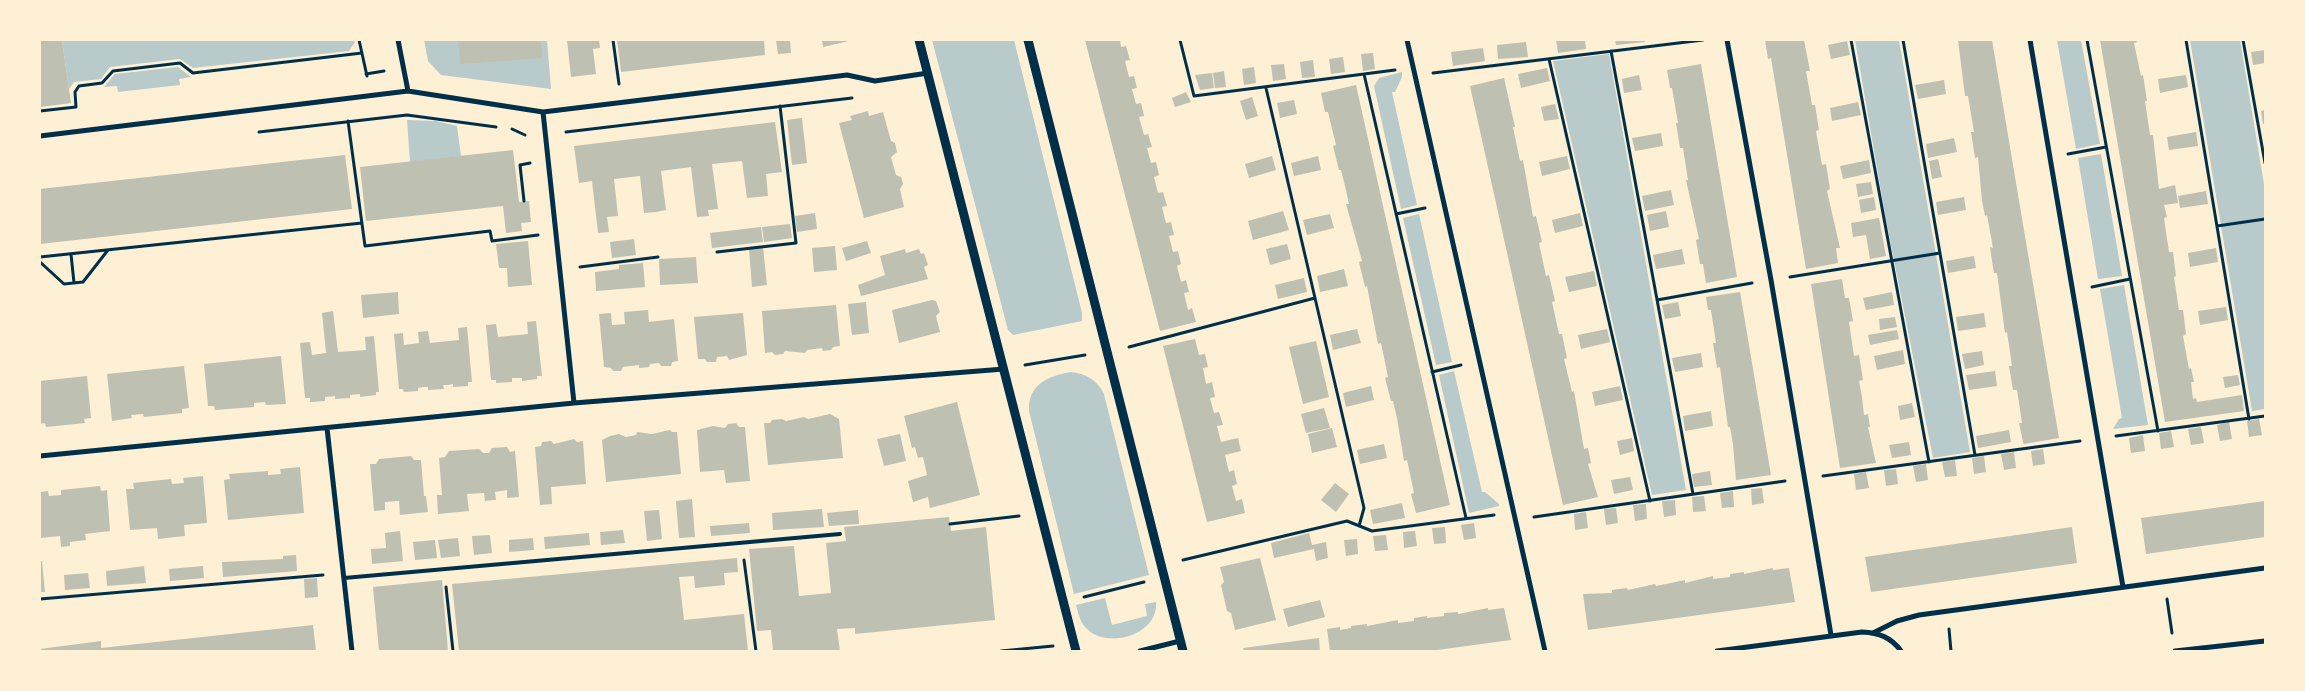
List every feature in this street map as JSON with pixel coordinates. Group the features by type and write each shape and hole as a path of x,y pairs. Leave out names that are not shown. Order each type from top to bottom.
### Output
{"street":[{"path":"398,40 408,91"},
{"path":"919,40 1076,651"},
{"path":"1028,40 1183,651"},
{"path":"1406,40 1545,651"},
{"path":"1727,40 1806,478 1831,635"},
{"path":"2030,40 2124,587"},
{"path":"40,136 408,91 543,112 621,101 848,76 875,81 928,73"},
{"path":"543,112 574,403"},
{"path":"40,456 574,403 1005,369"},
{"path":"327,428 352,651"},
{"path":"1873,633 1897,620 1919,615 2265,568"},
{"path":"1717,651 1831,635 1873,633 1892,640 1901,650"},
{"path":"1140,651 1180,641"},
{"path":"2174,651 2218,648 2265,641"}],"lane":[{"path":"344,576 444,570 840,534"}],"path":[{"path":"613,40 621,101"},
{"path":"1180,40 1194,96 1413,68"},
{"path":"1415,76 1703,40"},
{"path":"1851,40 1929,462"},
{"path":"1903,40 1975,455"},
{"path":"2087,40 2158,431"},
{"path":"2186,40 2249,418"},
{"path":"2243,40 2265,163"},
{"path":"1610,51 1693,494"},
{"path":"40,111 76,107 74,92 79,86 102,83 113,71 180,63 193,73 362,53"},
{"path":"1549,59 1650,501"},
{"path":"1364,74 1466,518"},
{"path":"1266,88 1364,508 1359,526"},
{"path":"258,132 407,115 515,130 528,137 858,97"},
{"path":"717,252 796,243 780,106"},
{"path":"348,121 365,246 490,231 492,241 557,233"},
{"path":"2050,157 2106,147"},
{"path":"524,201 520,164 535,163"},
{"path":"1396,214 1443,204"},
{"path":"2217,226 2265,219"},
{"path":"40,257 362,223"},
{"path":"40,262 64,284 83,282 109,250"},
{"path":"1657,300 1940,253"},
{"path":"71,254 74,283"},
{"path":"560,270 658,257"},
{"path":"2073,290 2130,279"},
{"path":"1005,369 1133,347 1315,298"},
{"path":"1432,372 1479,360"},
{"path":"1063,602 1165,577 1181,560 1347,521 1372,531 1499,514 1515,520 1806,478 2265,416"},
{"path":"950,524 1025,515"},
{"path":"742,544 756,651"},
{"path":"444,570 453,651"},
{"path":"40,599 344,576"},
{"path":"2165,581 2173,642"},
{"path":"1001,651 1058,646"}],"shaded area":[{"path":"62,40 354,40 355,42 349,51 193,68 180,59 110,67 101,79 74,82 69,89"},
{"path":"424,40 547,40 551,89 441,75 428,61"},
{"path":"932,40 1014,40 1082,313 1082,321 1013,335 1008,330"},
{"path":"1855,40 1899,40 1970,452 1933,458 1886,220"},
{"path":"2057,40 2081,40 2100,144 2076,149"},
{"path":"2190,40 2240,40 2265,190 2265,409 2252,411"},
{"path":"1609,54 1686,490 1652,495 1553,61"},
{"path":"178,67 191,77 179,79 180,85 118,92 117,86 104,87 115,74"},
{"path":"1402,72 1402,77 1395,92 1392,92 1417,205 1401,209 1374,86 1379,78"},
{"path":"407,120 436,121 457,126 461,156 410,162"},
{"path":"2101,154 2122,276 2098,279 2078,158"},
{"path":"1419,214 1452,362 1436,365 1403,218"},
{"path":"2124,285 2148,425 2113,429 2119,419 2122,418 2100,289"},
{"path":"1454,371 1482,492 1485,492 1499,504 1499,506 1469,513 1439,375"},
{"path":"1071,372 1091,378 1104,394 1149,575 1074,594 1029,411 1032,394 1041,383 1054,376"},
{"path":"1105,598 1112,625 1147,616 1145,604 1156,602 1155,614 1140,631 1130,636 1105,638 1094,634 1085,627 1080,620 1076,605"}],"building":[{"path":"40,40 62,40 71,103 40,107"},
{"path":"458,40 541,40 542,58 460,64"},
{"path":"567,40 599,40 600,48 593,49 596,74 571,77"},
{"path":"617,40 764,40 765,55 621,72"},
{"path":"776,40 790,40 791,53 778,54"},
{"path":"822,40 849,40 849,41 823,47"},
{"path":"1085,40 1120,40 1121,47 1126,46 1130,60 1125,61 1129,77 1134,76 1137,88 1132,89 1136,104 1141,103 1144,116 1139,117 1144,135 1148,134 1152,147 1147,148 1151,163 1156,162 1159,175 1154,177 1158,193 1163,192 1167,206 1162,207 1166,223 1171,222 1174,235 1169,236 1173,252 1178,251 1181,264 1177,266 1181,282 1186,280 1189,292 1184,293 1188,310 1192,308 1196,322 1160,331"},
{"path":"1556,40 1585,40 1586,49 1558,53"},
{"path":"1615,40 1644,40 1645,42 1616,45"},
{"path":"1765,40 1804,40 1810,71 1806,71 1819,130 1816,131 1822,165 1826,164 1830,189 1827,191 1840,248 1836,248 1838,263 1806,269 1771,58 1768,59"},
{"path":"1958,40 1992,40 2059,438 2024,444 2023,442 2019,423 2022,423 2017,390 2013,390 2009,366 2012,366 2007,332 2005,333 1997,273 1994,273 1990,247 1993,248 1987,215 1985,216 1982,201 1978,157 1975,158 1971,132 1974,132 1968,96 1965,96"},
{"path":"2100,40 2136,40 2137,42 2134,43 2141,76 2143,75 2147,101 2145,101 2150,135 2153,135 2159,189 2175,185 2178,203 2164,205 2167,217 2164,218 2169,252 2173,252 2176,276 2174,277 2179,310 2183,310 2186,334 2183,336 2189,369 2191,368 2194,382 2191,382 2193,399 2196,398 2197,402 2242,395 2244,411 2165,422"},
{"path":"1847,41 1850,55 1831,59 1828,45"},
{"path":"1526,42 1528,57 1498,59 1497,45"},
{"path":"1483,48 1485,61 1453,66 1451,52"},
{"path":"2265,50 2265,63 2253,65 2251,52"},
{"path":"1373,53 1375,69 1363,71 1361,54"},
{"path":"1343,57 1345,72 1331,74 1329,59"},
{"path":"1313,60 1315,77 1302,78 1300,62"},
{"path":"1284,64 1286,79 1273,81 1271,65"},
{"path":"1701,64 1737,277 1706,283 1703,264 1700,264 1696,240 1699,239 1686,180 1688,180 1683,148 1680,148 1676,123 1678,123 1667,70"},
{"path":"1254,67 1256,83 1244,85 1242,69"},
{"path":"1547,68 1550,81 1521,88 1518,74"},
{"path":"1224,71 1226,87 1215,88 1213,73"},
{"path":"1212,73 1214,88 1200,90 1195,75"},
{"path":"1639,75 1642,90 1624,93 1622,79"},
{"path":"2186,75 2188,87 2160,93 2158,79"},
{"path":"1504,78 1515,127 1513,127 1520,161 1523,160 1533,217 1536,216 1542,242 1539,243 1546,276 1549,275 1555,301 1552,302 1559,334 1562,334 1567,358 1564,359 1572,392 1574,391 1584,449 1588,448 1591,463 1588,464 1598,497 1563,505 1470,86"},
{"path":"1944,80 1946,94 1918,99 1915,85"},
{"path":"1356,85 1450,505 1416,513 1411,494 1414,493 1407,460 1404,461 1397,418 1385,378 1388,377 1381,343 1378,344 1367,286 1365,287 1359,262 1362,261 1346,204 1349,204 1345,186 1333,146 1336,145 1321,93"},
{"path":"1186,92 1191,102 1175,107 1172,98"},
{"path":"1252,97 1258,116 1246,120 1240,101"},
{"path":"1294,100 1297,114 1280,118 1277,103"},
{"path":"1858,102 1861,115 1832,121 1830,108"},
{"path":"1555,104 1559,119 1544,121 1541,107"},
{"path":"2265,110 2265,124 2263,124 2261,111"},
{"path":"868,111 869,116 883,112 891,141 895,143 897,152 891,157 896,175 901,177 903,184 900,189 904,207 864,218 839,123 852,120 850,116"},
{"path":"802,118 807,163 792,165 787,120"},
{"path":"775,122 782,172 766,174 768,196 747,198 742,161 712,164 718,209 708,210 709,216 697,217 691,167 661,171 666,210 656,212 644,213 640,176 614,179 618,216 607,217 609,232 598,233 592,181 579,183 574,146"},
{"path":"2196,132 2198,146 2169,150 2167,137"},
{"path":"1661,133 1663,146 1635,151 1632,138"},
{"path":"1954,138 1957,152 1928,158 1926,144"},
{"path":"513,150 519,202 529,201 531,222 521,223 522,231 506,233 503,206 366,221 360,167"},
{"path":"345,155 352,209 40,244 40,189"},
{"path":"1272,156 1276,170 1249,178 1245,164"},
{"path":"1318,156 1321,170 1294,176 1291,163"},
{"path":"1567,156 1570,169 1542,176 1539,162"},
{"path":"1938,159 1942,177 1932,179 1929,161"},
{"path":"1869,160 1871,173 1843,179 1840,166"},
{"path":"1871,182 1873,194 1858,197 1856,184"},
{"path":"1671,190 1674,205 1645,211 1642,196"},
{"path":"2206,191 2208,204 2180,208 2178,196"},
{"path":"1874,197 1876,210 1861,213 1859,200"},
{"path":"1964,197 1966,210 1938,215 1936,202"},
{"path":"1283,211 1289,230 1253,240 1248,221"},
{"path":"1666,211 1669,227 1650,231 1647,215"},
{"path":"815,213 817,229 797,232 795,216"},
{"path":"1580,213 1583,226 1555,233 1552,220"},
{"path":"1330,214 1334,228 1307,235 1303,220"},
{"path":"1879,218 1886,256 1870,259 1866,235 1853,237 1851,223"},
{"path":"790,224 792,238 764,242 762,227"},
{"path":"761,227 763,242 712,248 710,233"},
{"path":"634,239 636,255 612,258 610,242"},
{"path":"528,241 532,285 508,287 507,268 499,268 496,244"},
{"path":"867,241 871,253 846,261 842,248"},
{"path":"1287,244 1291,259 1270,265 1266,249"},
{"path":"835,246 837,270 814,272 812,248"},
{"path":"763,247 767,285 752,287 749,249"},
{"path":"2216,248 2218,262 2190,267 2188,253"},
{"path":"905,249 906,253 919,249 921,254 924,253 928,265 924,267 928,279 861,296 858,285 885,275 880,256"},
{"path":"1682,249 1685,264 1656,269 1653,255"},
{"path":"1974,256 1976,268 1948,273 1946,261"},
{"path":"696,257 698,283 660,285 659,259"},
{"path":"643,263 645,287 596,291 595,272 619,269 619,265"},
{"path":"1344,269 1348,286 1320,292 1317,276"},
{"path":"1594,271 1597,286 1569,292 1565,277"},
{"path":"1304,278 1307,292 1278,299 1275,285"},
{"path":"1842,279 1845,298 1849,298 1853,321 1849,322 1854,356 1859,355 1863,380 1859,381 1864,415 1868,414 1870,427 1868,427 1876,463 1840,468 1811,284"},
{"path":"398,292 399,314 363,318 361,295"},
{"path":"1740,292 1771,475 1736,480 1733,444 1730,427 1728,427 1720,367 1717,368 1713,343 1716,343 1711,310 1708,310 1706,297"},
{"path":"1892,292 1894,305 1866,310 1863,298"},
{"path":"932,300 936,301 940,312 936,316 940,332 899,343 892,310"},
{"path":"866,302 869,333 852,335 848,304"},
{"path":"1678,302 1681,316 1665,319 1662,305"},
{"path":"836,305 840,346 823,351 822,348 807,350 805,353 785,351 783,354 775,355 772,352 765,353 762,311"},
{"path":"2226,307 2228,320 2200,325 2198,311"},
{"path":"648,310 649,322 674,319 678,361 672,362 671,366 661,366 659,363 639,368 639,365 623,367 621,371 613,371 611,368 604,367 599,314 611,313 612,325 625,324 624,312"},
{"path":"333,311 338,352 366,350 365,337 374,336 379,392 376,392 376,395 360,397 360,394 350,395 350,398 335,399 335,396 325,397 325,401 310,402 310,398 305,398 300,343 310,342 312,355 326,353 322,313"},
{"path":"743,313 747,355 729,360 727,356 717,357 716,362 698,359 694,317"},
{"path":"1984,313 1986,327 1958,331 1956,317"},
{"path":"1895,317 1897,327 1880,330 1879,319"},
{"path":"536,321 542,376 537,376 537,379 522,381 522,378 512,378 512,382 496,383 496,380 491,380 486,325 496,324 498,337 528,334 527,322"},
{"path":"467,327 472,382 468,382 468,386 453,387 453,384 443,385 444,389 428,390 428,387 423,387 418,388 418,391 404,392 403,389 399,389 394,334 403,333 404,345 419,343 418,332 428,331 430,343 459,340 458,328"},
{"path":"1357,329 1361,343 1333,350 1330,335"},
{"path":"1607,329 1610,342 1581,349 1578,335"},
{"path":"1897,330 1899,339 1870,345 1868,335"},
{"path":"1195,339 1199,355 1205,354 1208,367 1203,368 1206,384 1212,382 1215,397 1210,398 1214,413 1219,412 1223,425 1217,426 1221,442 1238,438 1241,451 1225,455 1229,472 1234,470 1237,484 1232,486 1236,501 1242,499 1245,513 1207,522 1163,346"},
{"path":"1316,341 1329,397 1303,404 1289,347"},
{"path":"1903,350 1905,364 1877,370 1874,356"},
{"path":"1982,351 1984,365 1965,369 1962,354"},
{"path":"1701,353 1703,367 1675,372 1672,358"},
{"path":"281,356 286,404 266,405 265,402 254,403 254,407 215,410 214,406 208,406 204,364"},
{"path":"184,366 189,408 182,409 182,413 144,417 143,414 131,415 132,418 112,421 107,374"},
{"path":"1995,371 1997,386 1969,390 1966,375"},
{"path":"2238,375 2240,385 2225,388 2223,377"},
{"path":"87,376 91,418 84,419 85,423 46,427 45,423 40,424 40,381"},
{"path":"1371,386 1374,400 1346,407 1343,393"},
{"path":"1620,386 1623,400 1595,406 1592,392"},
{"path":"957,402 980,495 930,508 928,497 913,502 908,481 927,475 923,457 918,458 915,447 912,448 904,416"},
{"path":"1912,403 1915,417 1900,420 1898,406"},
{"path":"1324,408 1330,428 1306,433 1301,414"},
{"path":"1711,411 1713,426 1685,431 1683,416"},
{"path":"830,414 839,419 843,458 768,465 764,423 770,423 772,420 782,419 786,421 804,417 808,419"},
{"path":"2259,419 2262,435 2249,437 2247,421"},
{"path":"2229,422 2232,439 2220,441 2217,425"},
{"path":"736,423 739,427 745,427 750,481 726,483 724,470 700,472 697,430 713,426 725,428 728,424"},
{"path":"2201,427 2204,443 2191,445 2188,429"},
{"path":"1332,428 1337,447 1312,453 1308,434"},
{"path":"670,430 677,432 681,474 606,482 602,440 619,434 626,437 636,435 637,432 652,434"},
{"path":"2009,430 2011,442 1978,448 1976,436"},
{"path":"2171,431 2174,447 2161,449 2159,433"},
{"path":"900,434 906,461 884,466 877,439"},
{"path":"2143,435 2145,451 2131,453 2129,438"},
{"path":"1632,438 1634,451 1620,455 1617,441"},
{"path":"574,439 577,442 583,441 586,484 551,487 552,504 540,505 535,447 541,446 542,442 551,441 554,444"},
{"path":"1909,442 1911,455 1892,458 1889,445"},
{"path":"1384,444 1387,458 1360,464 1357,450"},
{"path":"507,447 510,452 515,451 519,497 507,498 507,490 495,492 496,500 485,501 484,493 467,494 469,511 438,514 437,495 442,495 439,458 445,457 449,451 479,449 483,453 489,453 492,448"},
{"path":"2043,449 2045,464 2033,466 2031,451"},
{"path":"2014,452 2016,468 2004,470 2001,454"},
{"path":"411,456 414,460 421,460 424,496 426,496 428,512 400,515 399,501 385,502 385,510 374,511 370,464 376,464 379,459"},
{"path":"1984,456 1986,472 1974,474 1972,458"},
{"path":"1955,460 1957,476 1945,477 1942,462"},
{"path":"1926,464 1928,480 1916,482 1913,466"},
{"path":"300,467 304,513 228,520 224,480 230,479 229,474 268,471 268,475 281,474 280,469"},
{"path":"1896,469 1898,484 1886,486 1884,470"},
{"path":"1710,471 1712,485 1694,487 1692,474"},
{"path":"1866,472 1869,488 1856,490 1854,474"},
{"path":"203,476 207,523 184,525 185,536 158,539 157,528 130,530 126,489 134,489 133,483 171,479 172,484 184,483 183,478"},
{"path":"1630,477 1633,490 1614,494 1611,480"},
{"path":"1335,483 1349,494 1336,512 1321,500"},
{"path":"100,486 101,491 107,490 110,531 85,534 86,540 70,542 70,546 61,547 60,536 40,538 40,492 48,491 49,496 61,495 61,490"},
{"path":"1762,488 1764,503 1752,505 1751,489"},
{"path":"1733,491 1734,507 1722,508 1720,493"},
{"path":"1704,496 1706,511 1693,512 1692,497"},
{"path":"692,499 695,537 679,538 676,501"},
{"path":"1675,500 1676,515 1664,517 1662,501"},
{"path":"2265,501 2265,537 2146,554 2141,518"},
{"path":"1402,503 1405,518 1373,524 1370,510"},
{"path":"1646,504 1647,519 1635,521 1633,505"},
{"path":"1616,508 1618,523 1606,525 1604,509"},
{"path":"822,509 824,527 773,530 772,513"},
{"path":"659,510 662,539 647,541 644,511"},
{"path":"858,510 859,524 829,526 827,513"},
{"path":"1586,512 1588,528 1575,530 1574,514"},
{"path":"949,517 951,531 986,527 995,620 855,634 855,628 837,629 840,651 773,651 771,630 757,631 749,549 794,546 799,596 831,593 826,543 846,541 844,527"},
{"path":"749,523 750,533 711,536 710,526"},
{"path":"1474,523 1476,538 1464,540 1461,525"},
{"path":"1445,527 1446,543 1434,544 1432,528"},
{"path":"2072,527 2077,563 1871,592 1865,557"},
{"path":"623,530 625,543 601,545 600,532"},
{"path":"400,531 403,561 372,564 371,549 386,548 385,533"},
{"path":"1415,531 1417,546 1404,548 1403,532"},
{"path":"589,533 590,545 545,549 544,537"},
{"path":"1309,533 1312,545 1326,542 1328,558 1316,561 1314,549 1274,558 1271,543"},
{"path":"490,535 492,553 474,555 472,536"},
{"path":"1386,535 1388,550 1375,551 1373,536"},
{"path":"458,538 460,556 441,558 438,540"},
{"path":"533,538 534,550 509,552 509,540"},
{"path":"1357,539 1358,554 1346,556 1344,540"},
{"path":"435,540 437,558 415,560 413,542"},
{"path":"296,555 297,571 223,577 222,562 283,559 283,556"},
{"path":"737,558 738,572 724,573 725,585 695,588 694,576 679,577 684,620 744,614 748,651 459,651 452,584"},
{"path":"1260,558 1276,620 1235,630 1231,613 1227,611 1221,585 1224,582 1220,567"},
{"path":"40,561 42,561 45,592 40,592"},
{"path":"144,566 146,583 107,586 106,571"},
{"path":"203,566 204,578 170,581 169,569"},
{"path":"1773,568 1773,570 1789,568 1795,602 1588,630 1583,594 1612,593 1612,590 1627,588 1628,590 1685,580 1685,583 1713,576 1713,579 1730,577 1730,574 1744,572 1744,574"},
{"path":"88,573 90,588 65,590 64,575"},
{"path":"317,578 318,597 305,598 304,579"},
{"path":"442,580 448,651 379,651 373,587"},
{"path":"1320,600 1325,617 1288,627 1283,609"},
{"path":"1488,608 1488,610 1504,608 1511,640 1430,651 1330,651 1327,629 1340,627 1340,630 1351,628 1351,626 1367,624 1367,626 1398,620 1398,623 1414,621 1414,618 1444,616 1444,613 1458,612 1458,614"},
{"path":"313,625 316,651 40,651 40,649 101,641 101,648"},
{"path":"1319,638 1320,651 1244,651 1243,648"}]}
